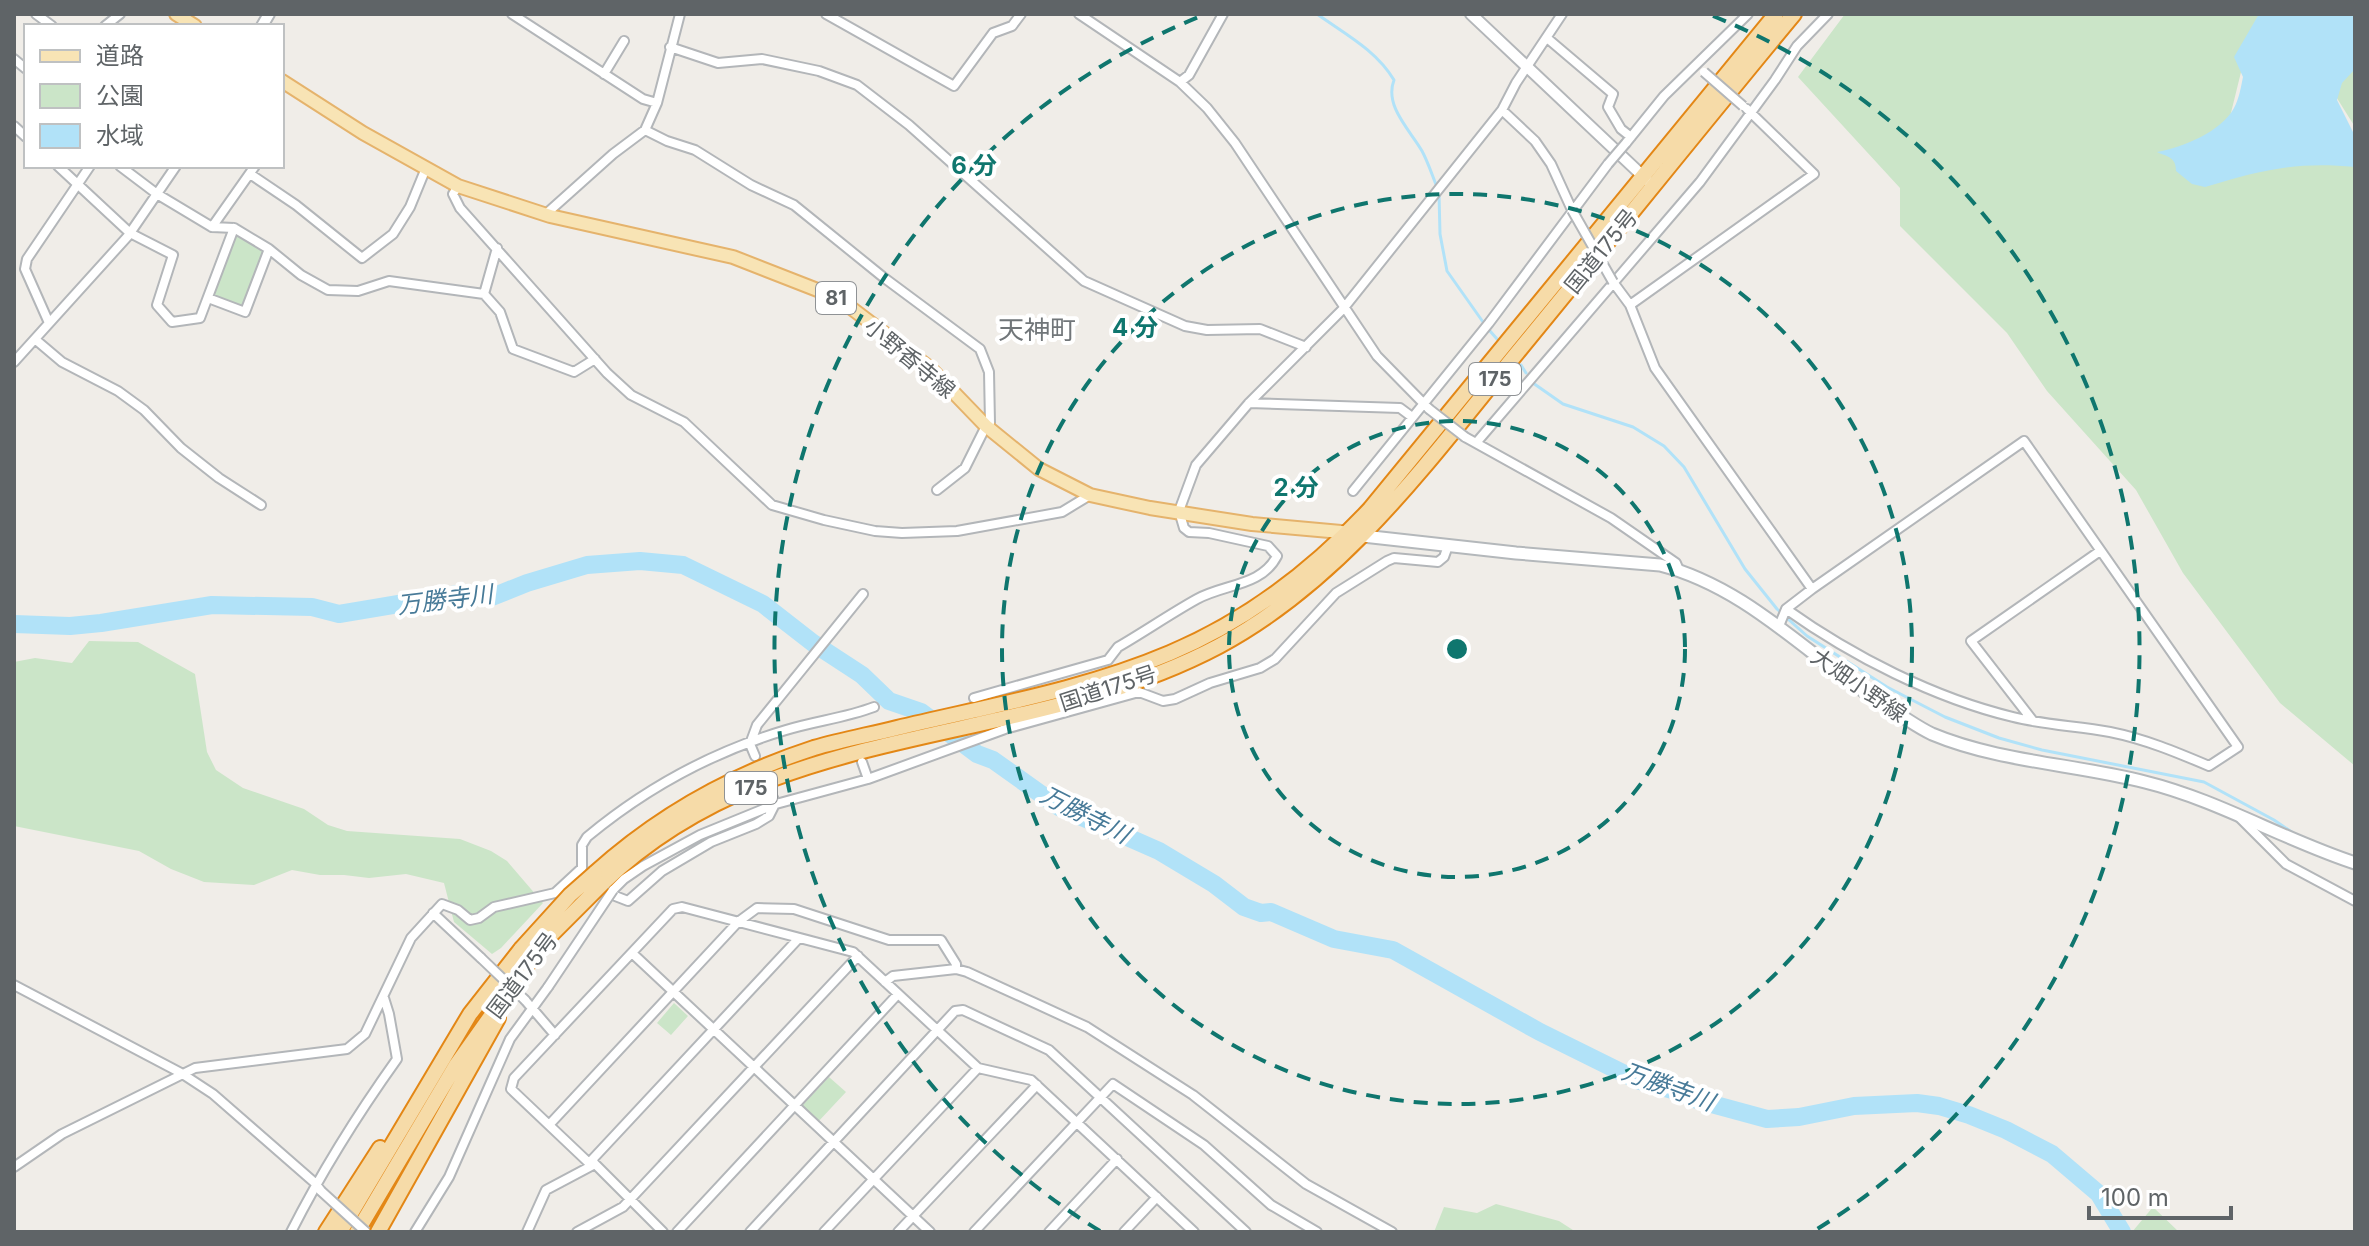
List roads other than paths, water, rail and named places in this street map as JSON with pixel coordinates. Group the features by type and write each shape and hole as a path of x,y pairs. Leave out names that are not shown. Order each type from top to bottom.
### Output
{"highway":[{"name":"国道175号","path":"1355,534 1642,175 1776,14"},
{"name":"国道175号","path":"340,1232 470,1014 490,988 526,953 570,895 731,796 826,759 1033,711 1219,646 1298,594 1355,534 1654,186 1794,14"},
{"name":"国道175号","path":"598,878 636,838 675,811 815,748 1140,673"},
{"name":"国道175号","path":"357,1232 456,1065 519,974 526,953"},
{"path":"378,1232 445,1116 519,974"},
{"path":"326,1232 461,1017 490,988"}],"main road":[{"name":"小野香寺線","path":"284,82 363,133 458,186 546,214 733,257 838,298 930,368 986,426 1039,469 1090,495 1252,524 1355,534"},
{"name":"大畑小野線","path":"1355,534 1448,546 1660,565 1679,570 1721,587 1779,626 1860,691 1930,733 1973,748 2147,782 2236,814 2317,851 2355,863"}],"street":[{"path":"512,14 643,99 657,103"},
{"path":"546,214 613,154 645,130 657,103 680,14"},
{"path":"826,14 954,86 993,33 1012,26 1021,14"},
{"path":"1079,14 1180,82 1207,108 1235,143 1377,356 1426,406 1465,437 1611,518 1676,563 1679,570"},
{"path":"1180,82 1189,75 1223,14"},
{"path":"1471,14 1654,186"},
{"path":"974,698 1108,660 1118,647 1201,597 1250,581 1275,561 1277,556 1268,546 1209,533 1189,532 1181,523 1179,511 1196,465 1249,403 1343,309 1502,110 1562,14"},
{"path":"1353,491 1412,417 1426,406 1572,210 1664,96 1748,14"},
{"path":"1476,443 1700,182 1747,109 1775,80 1797,46 1828,14"},
{"path":"1547,38 1613,94 1608,107 1629,140"},
{"path":"604,74 624,41"},
{"path":"670,47 718,63 762,59 819,71 857,85 909,125 1084,281 1185,326 1207,330 1260,329 1306,347"},
{"path":"1630,305 1814,174 1696,65"},
{"path":"1502,110 1535,141 1551,164 1572,210 1613,282 1630,305 1655,368 1812,589"},
{"path":"645,130 695,150 751,185 794,205 883,277 980,349 989,372 990,423 965,468 937,490"},
{"path":"60,168 130,233 173,255 157,305 172,322 200,318 234,228"},
{"path":"49,323 25,269 27,259 88,168"},
{"path":"123,168 157,194 212,227 234,228 328,290 358,291 389,281 484,294 500,312 513,349 574,372 595,359"},
{"path":"14,362 130,233 175,168"},
{"path":"212,227 252,170 362,258 393,234 410,207 426,168"},
{"path":"458,186 453,194 460,208 595,359 631,395 684,422 772,505 875,531 902,533 957,531 1062,512 1090,495"},
{"path":"484,294 497,248"},
{"path":"208,298 245,312 269,249"},
{"path":"36,340 62,362 118,391 144,410 181,448 261,505"},
{"path":"1249,403 1400,408 1412,417"},
{"path":"1779,626 1786,609 1812,589 2024,441 2238,747 2209,766 2147,741 1989,711 1867,660 1786,609"},
{"path":"14,1167 62,1134 195,1068 347,1049 365,1034 411,938 442,904 458,910 470,920 479,918 494,907 555,893 598,878 624,879 700,835 776,804 868,779 1005,729 1139,692 1163,701 1175,699 1210,683 1260,668 1275,659 1324,604 1357,578 1394,558 1438,562 1444,557 1448,546"},
{"path":"2033,721 1971,641 2100,551"},
{"path":"755,756 750,744 757,725 863,594"},
{"path":"776,804 769,816 695,851 662,871 628,901 605,892 582,845 587,837 614,815 681,772 818,720 849,717 874,707"},
{"path":"849,717 852,727"},
{"path":"862,762 868,779"},
{"path":"770,792 776,804"},
{"path":"2236,814 2286,864 2355,901"},
{"path":"415,1232 449,1177 510,1039 548,987 598,878"},
{"path":"663,1232 511,1089 514,1078 673,909 682,907 853,952 978,1068 1031,1080 1194,1232"},
{"path":"549,1125 738,922 757,908 794,909 889,940 941,940 956,969"},
{"path":"433,913 525,1000 555,1035"},
{"path":"527,1232 546,1190 592,1163 799,938"},
{"path":"632,953 930,1232"},
{"path":"577,1232 623,1207 858,956"},
{"path":"885,982 893,976 956,969 1074,1021 1106,1038 1193,1095 1306,1184 1392,1232"},
{"path":"14,985 181,1073 213,1094 366,1232"},
{"path":"677,1232 898,994"},
{"path":"291,1232 352,1122 397,1059 384,998"},
{"path":"750,1232 955,1011 963,1010 1049,1050 1246,1232"},
{"path":"824,1232 978,1068"},
{"path":"974,1232 1113,1084 1204,1145 1271,1205 1317,1232"},
{"path":"898,1232 1037,1085"},
{"path":"1049,1232 1117,1159"},
{"path":"1124,1232 1157,1197"}],"water":[{"path":"2259,14 2355,14 2355,69 2342,83 2337,100 2355,136 2355,167 2297,166 2205,187 2192,184 2176,171 2173,160 2157,152 2200,137 2228,117 2237,101 2243,77 2234,57"}],"waterway":[{"path":"1317,14 1359,43 1387,69 1394,80 1392,99 1395,108 1422,151 1437,187"},
{"path":"1439,194 1440,234 1447,271 1483,322"},
{"path":"1490,331 1497,339"},
{"path":"1521,365 1526,373"},
{"path":"1533,383 1563,404 1633,427 1664,446 1684,467 1745,569 1777,609 1807,636 1887,687 1945,717 1999,738 2042,750 2204,782 2296,835"},
{"name":"万勝寺川","path":"14,624 70,626 212,605 312,607 339,614 464,593 492,597 587,565 640,561 683,565 763,604 813,643 862,675 889,701 921,712 977,754 993,760 1059,807 1159,851 1214,884 1244,907 1261,913 1271,912 1334,939 1393,950 1540,1032 1637,1080 1697,1100 1767,1119 1799,1117 1854,1106 1917,1103 1969,1115 2052,1154 2099,1194 2122,1232"}],"district":[{"name":"天神町","path":"1037,330"}]}
